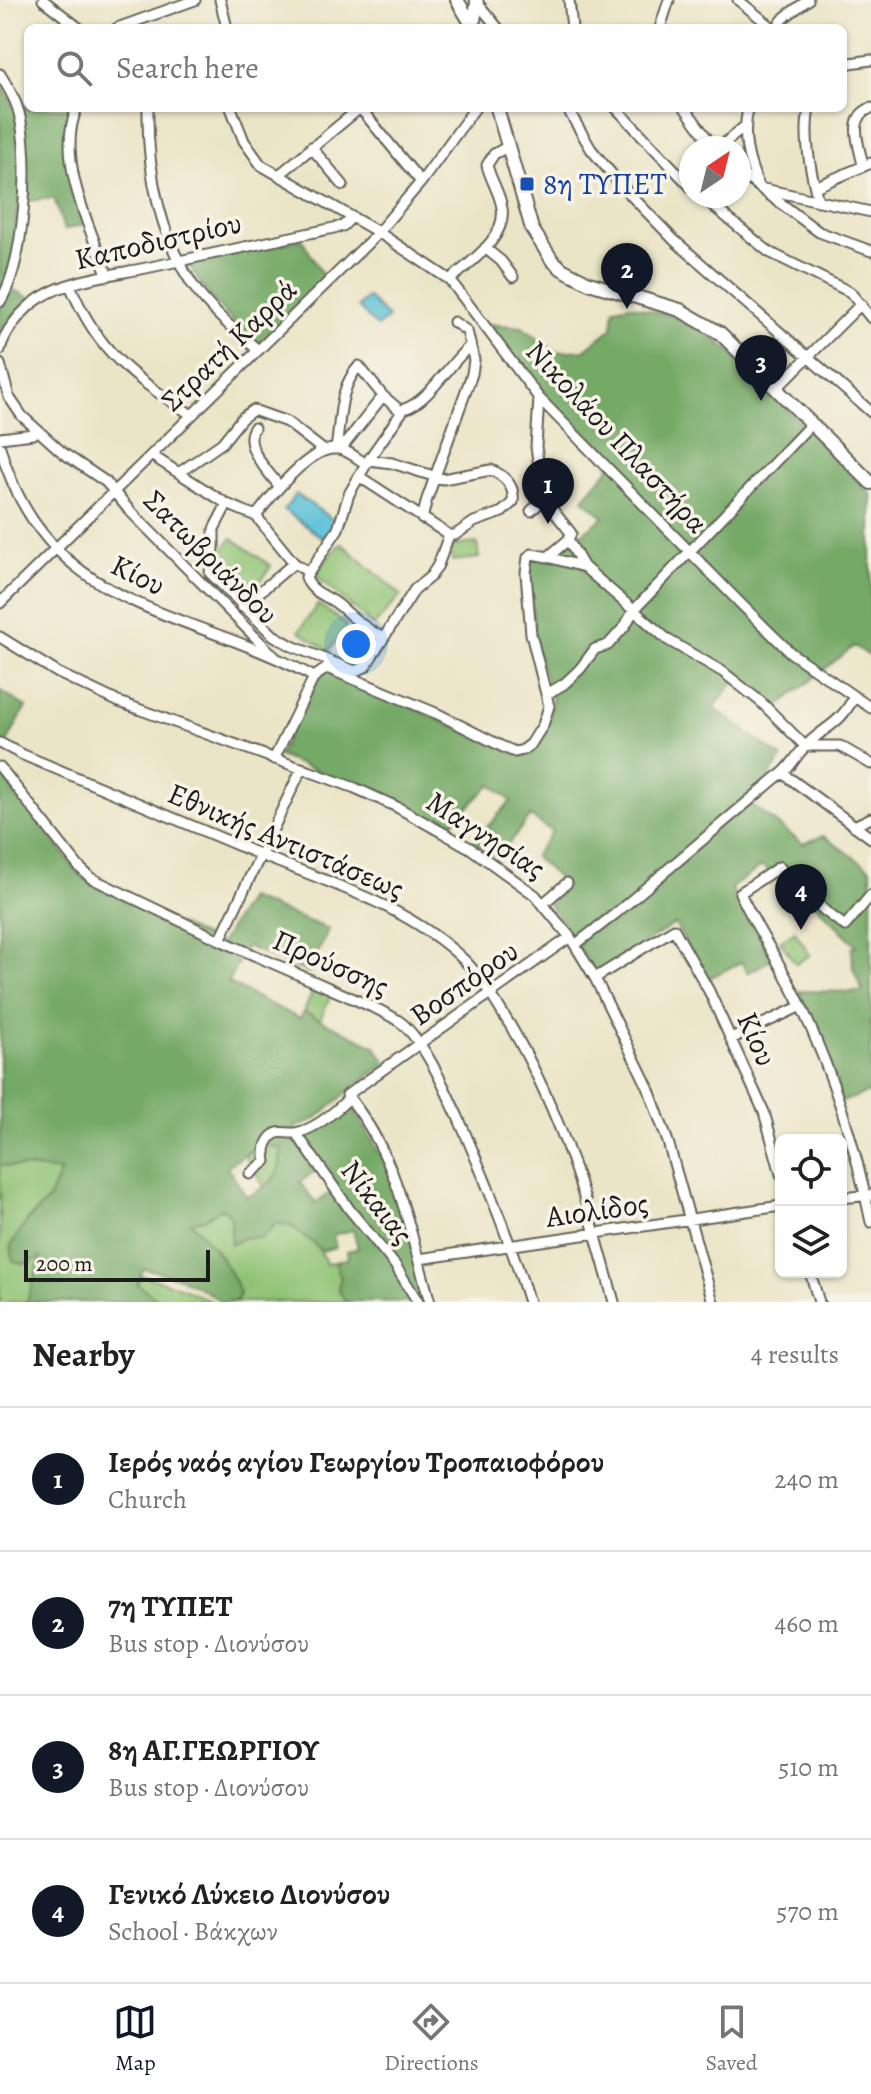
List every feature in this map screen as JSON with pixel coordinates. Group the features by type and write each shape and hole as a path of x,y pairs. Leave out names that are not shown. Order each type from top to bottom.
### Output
{"main road":[{"path":"458,0 468,24"},
{"path":"470,24 476,2"},
{"path":"498,112 532,229 541,246 562,269 589,283 680,310 729,340 871,483"}],"street":[{"path":"43,0 74,24"},
{"path":"129,24 195,0"},
{"path":"220,0 226,24"},
{"path":"569,0 572,24"},
{"path":"661,24 669,0"},
{"path":"738,0 769,24"},
{"path":"778,24 808,0"},
{"path":"476,2 495,24"},
{"path":"150,17 152,24"},
{"path":"847,63 871,60"},
{"path":"0,74 19,113 25,176 17,249 0,302"},
{"path":"815,187 867,164 856,128 862,111 871,108"},
{"path":"76,112 69,140 70,158 88,225 108,276"},
{"path":"148,112 147,135 154,183 166,229 180,260 206,301 258,350"},
{"name":"Νικολάου Πλαστήρα","path":"233,112 249,150 261,165 378,232 450,280 539,398 791,653 871,708"},
{"path":"279,175 355,112"},
{"path":"363,112 421,182"},
{"name":"Στρατή Καρρά","path":"0,603 378,232 421,182 472,112"},
{"path":"569,112 591,149 663,229 871,412"},
{"path":"620,112 679,174"},
{"path":"688,112 707,136"},
{"path":"747,112 744,127 747,156 760,188"},
{"path":"808,112 806,122 818,201"},
{"path":"732,136 744,127"},
{"path":"311,147 343,185"},
{"path":"450,280 485,248 499,227 502,209 487,165 494,154 507,147"},
{"path":"751,181 819,232 871,251"},
{"path":"760,188 871,212"},
{"path":"716,208 769,252 850,292 871,318"},
{"name":"Καποδιστρίου","path":"0,350 11,328 32,304 50,292 108,276 343,226 351,218"},
{"path":"485,248 501,261 513,277"},
{"path":"70,285 87,323 101,343 142,382 192,415"},
{"path":"777,388 861,304"},
{"path":"422,519 472,374 474,360 467,331 454,322"},
{"path":"383,638 361,626 339,605 313,589 306,581 308,572 338,529 349,494 402,412 436,385 470,346"},
{"path":"0,364 9,397 37,431 114,491"},
{"path":"338,449 342,395 346,381 359,366 383,396 402,412"},
{"path":"338,449 383,396"},
{"path":"539,398 536,447 544,499 570,529 568,540 548,557"},
{"path":"180,472 222,443 242,418 253,410 287,422 323,450"},
{"path":"547,694 580,669 595,649 608,645 634,610 812,423"},
{"path":"254,428 250,434 251,444 279,486"},
{"path":"0,438 37,431"},
{"name":"Κίου","path":"0,447 16,492 57,548 94,581 118,596 275,657 314,677"},
{"path":"256,516 279,486 323,450 338,449 368,462 392,463 435,478 458,478 491,470 504,477 514,493 513,502 507,509 474,522 455,535 449,535 360,477"},
{"path":"151,455 227,504 256,516 294,563 308,572"},
{"name":"Σατωβριάνδου","path":"114,491 129,510 275,657"},
{"path":"531,511 544,499"},
{"path":"227,504 214,529 209,570 265,630 292,646 355,671 365,667 415,589 431,576 449,535"},
{"path":"568,540 584,567"},
{"path":"274,759 314,677 327,668 438,714 515,752 527,749 543,725 549,706 531,634 526,573 530,555 584,567 668,640 708,661 761,702 805,746 840,746 871,764"},
{"path":"242,607 294,563"},
{"name":"Μαγνησίας","path":"0,637 58,673 119,702 355,788 425,821 508,873 544,903 573,941 595,978 648,1087 668,1142 713,1302"},
{"name":"Βοσπόρου","path":"250,1174 266,1161 265,1151 271,1137 279,1132 296,1133 325,1119 348,1097 491,994 615,914 784,774 805,746 841,718 854,697"},
{"name":"Εθνικής Αντιστάσεως","path":"0,743 371,898 457,954 491,994 552,1103 576,1168 614,1302"},
{"name":"Προύσσης","path":"0,767 85,873 103,885 391,1016 402,1024 420,1045 443,1084 511,1246 529,1302"},
{"path":"220,940 302,768"},
{"path":"784,774 871,838"},
{"path":"854,826 871,818"},
{"path":"871,895 849,922 841,925 781,868 776,868 740,893 801,1006 846,1124 868,1195 871,1222"},
{"path":"544,903 567,883"},
{"name":"Κίου","path":"595,978 674,929 709,991 731,1039 764,1112 775,1152"},
{"path":"731,1039 801,1006"},
{"path":"348,1097 370,1125 387,1156 409,1220 430,1302"},
{"name":"Νίκαιας","path":"296,1133 356,1219 395,1265 418,1302"},
{"path":"847,1197 868,1195"},
{"name":"Αιολίδος","path":"419,1259 775,1207"},
{"path":"812,1278 819,1302"}],"green space":[{"path":"0,80 16,111 24,107 24,112 72,112 67,133 84,224 64,230 54,198 19,202 15,226 19,233 4,286 31,298 12,317 0,339"},
{"path":"302,239 325,280 260,345 220,308 188,264"},
{"path":"630,305 687,320 728,349 871,494 871,657 854,646 777,707 736,679 714,708 782,758 750,803 803,844 823,836 871,869 871,1096 869,1092 842,1102 828,1057 799,991 863,992 853,968 852,948 857,946 780,869 771,874 762,866 731,888 772,959 748,973 741,962 706,980 675,924 596,974 549,904 567,886 534,856 552,832 530,816 498,858 473,842 511,801 491,784 447,828 401,803 278,756 313,683 328,670 512,752 523,756 533,751 550,714 552,698 536,649 528,563 531,555 548,559 604,517 583,499 611,466 544,397 487,324 522,327 556,352 584,350 612,328 614,308"},
{"path":"232,538 271,566 257,586 218,557"},
{"path":"341,543 401,595 374,626 314,574"},
{"path":"477,543 479,558 452,561 451,546"},
{"path":"318,604 347,625 329,651 299,631"},
{"path":"358,633 372,640 360,664 346,657"},
{"path":"0,690 26,707 0,756"},
{"path":"0,771 81,876 103,890 220,944 248,898 329,929 308,973 246,946 228,983 300,1019 304,1012 375,1046 387,1064 354,1086 316,1118 295,1127 296,1137 317,1170 300,1182 316,1203 338,1187 305,1138 306,1133 352,1105 390,1171 428,1302 345,1301 338,1288 341,1278 335,1262 348,1258 347,1251 358,1248 353,1230 333,1235 336,1247 322,1251 292,1226 276,1223 262,1238 244,1237 231,1245 231,1216 222,1208 204,1219 191,1222 231,1274 240,1294 237,1300 222,1302 185,1281 143,1269 137,1284 161,1302 27,1302 41,1257 25,1264 13,1261 11,1245 27,1221 48,1200 61,1171 0,1165","holes":["261,1143 280,1148 280,1166 274,1178 247,1197 227,1167"]},
{"path":"795,931 810,955 796,964 780,941"},
{"path":"315,985 332,992 320,1020 304,1012"},
{"path":"261,1143 281,1148 278,1170 265,1188 245,1156"},
{"path":"0,1165 61,1170 48,1200 27,1221 42,1256 27,1302 0,1302"},
{"path":"222,1208 231,1215 231,1244 244,1237 262,1238 276,1223 307,1236 326,1264 335,1262 341,1278 338,1288 346,1302 229,1302 237,1300 226,1266 190,1221 204,1219"},
{"path":"141,1275 183,1288 212,1302 161,1302 137,1284"}],"water":[{"path":"368,297 388,318 377,327 358,307"},
{"path":"296,494 335,521 323,538 284,510"}],"place":[{"name":"8η ΤΥΠΕΤ","path":"527,184"},
{"name":"7η ΤΥΠΕΤ","path":"627,309"},
{"name":"8η ΑΓ.ΓΕΩΡΓΙΟΥ","path":"761,401"},
{"name":"Ιερός ναός αγίου Γεωργίου Τροπαιοφόρου","path":"548,524"},
{"name":"Γενικό Λύκειο Διονύσου","path":"801,930"}]}
